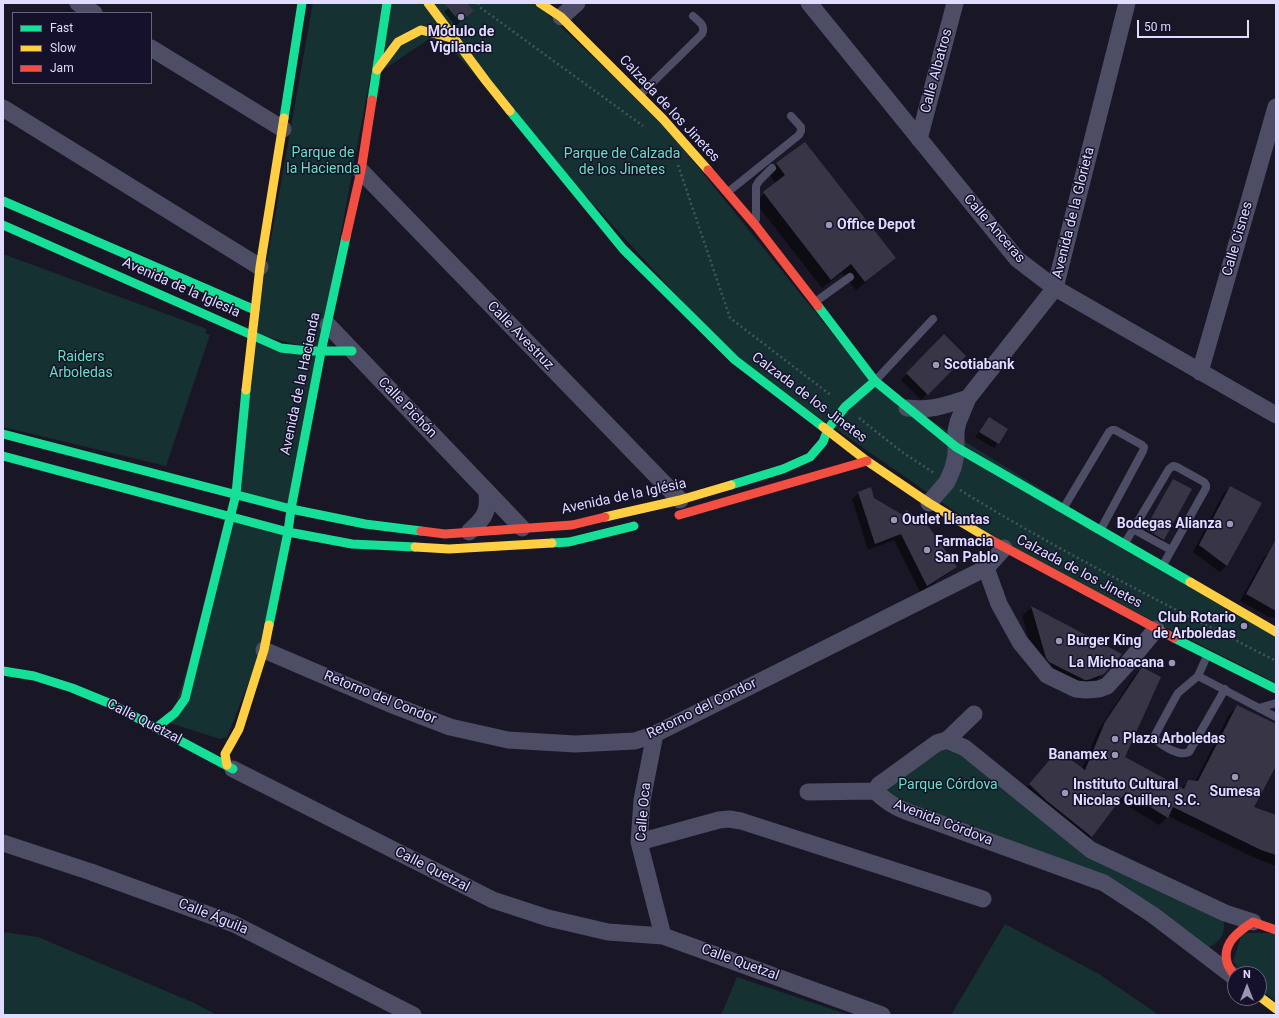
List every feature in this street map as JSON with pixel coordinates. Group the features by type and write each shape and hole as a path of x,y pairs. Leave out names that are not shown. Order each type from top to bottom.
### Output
{"main road":[{"path":"156,728 175,713 185,699 236,494 260,267 302,3"},
{"name":"Avenida de la Hacienda","path":"230,767 226,754 239,729 264,650 288,532 321,352 361,171 387,3"},
{"name":"Calzada de los Jinetes","path":"428,3 486,81 623,249 735,360 867,461 929,503 1004,548 1156,629 1276,689"},
{"name":"Calzada de los Jinetes","path":"540,3 561,18 663,119 756,226 875,382 956,447 1276,632"},
{"path":"377,70 398,42 421,30 455,38"},
{"name":"Avenida de la Iglesia","path":"3,200 255,310"},
{"name":"Avenida de la Iglesia","path":"3,225 281,348 296,351 352,351"},
{"name":"Avenida de la Iglésia","path":"291,509 365,524 445,534 572,525 680,500 783,469 810,457 823,442 828,430 845,407 861,392 875,382"},
{"path":"3,434 291,509"},
{"path":"3,456 288,532 352,544 449,549 569,542 644,524"},
{"name":"Avenida de la Iglésia","path":"673,516 710,507 867,461"},
{"name":"Calle Quetzal","path":"3,670 34,676 72,688 111,704 230,767"},
{"path":"1229,966 1226,950 1231,939 1239,931 1253,922 1276,930"},
{"path":"1267,1002 1276,1009"}],"street":[{"path":"78,3 92,12"},
{"path":"561,18 577,3"},
{"name":"Calle Albatros","path":"919,139 955,3"},
{"name":"Avenida de la Glorieta","path":"929,503 947,482 956,455 956,431 958,422 968,398 1055,288 1127,3"},
{"name":"Calle Anceras","path":"812,4 1017,259 1055,288 1276,415"},
{"path":"152,49 283,129"},
{"name":"Calle Cisnes","path":"1200,372 1276,107"},
{"path":"3,108 260,267"},
{"name":"Calle Avestruz","path":"361,171 680,500"},
{"name":"Calle Pichón","path":"328,325 522,528"},
{"path":"907,408 921,410 932,409 968,398"},
{"path":"469,532 480,522 486,513 488,503 487,492"},
{"name":"Retorno del Condor","path":"264,650 390,704 450,727 508,740 575,744 635,741 655,734 986,568 1004,548"},
{"path":"986,568 999,604 1020,642 1047,675 1076,689 1092,689 1107,686 1156,629"},
{"name":"Avenida Córdova","path":"974,714 947,740 937,743 879,784 875,791 883,799 900,810 1104,883 1153,915 1227,971"},
{"name":"Calle Oca","path":"655,734 642,800 639,842 663,936"},
{"path":"947,740 965,748 1091,850 1225,913 1253,922"},
{"name":"Calle Quetzal","path":"230,767 493,900 548,918 608,932 663,936 882,1015"},
{"path":"808,792 875,791"},
{"path":"639,842 719,820 729,819 741,821 983,899"},
{"name":"Calle Águila","path":"3,843 91,872 234,924 413,1015"},
{"path":"1203,952 1215,947 1222,938 1227,928 1225,913"}],"lane":[{"path":"639,95 702,34 704,26 693,16"},
{"path":"727,193 799,134 801,127 791,116"},
{"path":"756,226 756,186 759,180 772,168"},
{"path":"814,302 850,277"},
{"path":"875,382 933,319"},
{"path":"1064,509 1108,432 1115,430 1142,445 1144,447 1143,451 1101,530"},
{"path":"1124,544 1169,469 1173,466 1176,467 1206,485 1206,488 1162,565"},
{"path":"1133,529 1171,550"},
{"path":"1208,655 1198,676 1178,694 1155,734 1155,739 1180,754 1189,752 1225,689"},
{"path":"1198,676 1276,717"},
{"path":"1259,708 1276,703"}],"green space":[{"name":"Parque de la Hacienda","path":"313,3 384,3 319,350 254,334"},
{"name":"Parque de Calzada de los Jinetes","path":"389,3 536,3 660,120 874,385 1276,635 1276,683 1005,546 736,360 454,52 429,39 380,72"},
{"name":"Raiders Arboledas","path":"3,254 207,329 205,333 210,335 166,466 3,427"},
{"path":"253,337 317,355 289,507 238,493"},
{"path":"233,522 285,534 262,649 227,737 220,739 170,723"},
{"name":"Parque Córdova","path":"947,741 1090,851 1223,914 1224,927 1222,936 1215,944 1203,950 1105,882 901,809 881,785"},
{"path":"1005,924 1099,974 1159,1015 951,1015"},
{"path":"3,932 38,937 192,1002 217,1015 3,1015"},
{"path":"1242,933 1276,933 1276,1002 1267,995 1267,966 1236,966 1233,961"},
{"path":"737,977 849,1015 721,1015"}],"building":[{"name":"Módulo de Vigilancia","path":"444,3 467,3 474,11 460,22"},
{"name":"Office Depot","path":"805,142 896,258 865,282 851,264 831,280 763,192 785,175 776,163"},
{"name":"Scotiabank","path":"944,334 966,356 928,395 906,373"},
{"path":"989,417 1008,429 999,444 979,432"},
{"path":"1173,479 1192,489 1164,540 1145,529"},
{"name":"Bodegas Alianza","path":"1230,486 1262,503 1227,566 1199,545"},
{"path":"871,487 874,498 903,515 906,510 926,523 957,567 927,586 901,534 875,544 858,492"},
{"path":"1276,539 1276,611 1246,594"},
{"path":"1031,606 1122,654 1104,674 1088,680 1085,680 1049,662 1046,658"},
{"path":"1142,667 1161,677 1125,757 1184,789 1188,780 1198,781 1237,705 1276,724 1276,766 1254,807 1276,815 1276,855 1261,850 1173,807 1168,818 1126,792 1092,837 1047,801 1029,784 1058,750 1085,770 1105,722"}],"traffic: fast":[{"path":"284,118 302,3"},
{"path":"372,100 387,3"},
{"path":"510,111 623,249 735,360 823,427"},
{"path":"3,201 255,310"},
{"path":"3,225 281,348 308,351 352,351"},
{"path":"269,625 288,532 321,352 346,237"},
{"path":"818,306 875,381 956,447 1190,582"},
{"path":"731,485 783,469 810,457 823,442 828,429 845,407 875,381"},
{"path":"156,728 175,713 185,699 236,494 246,390"},
{"path":"3,434 291,509 365,524 421,531"},
{"path":"3,456 288,532 352,544 415,547"},
{"path":"552,543 569,542 634,526"},
{"path":"1174,638 1276,689"},
{"path":"3,671 34,676 72,688 111,704 233,769"}],"traffic: slow":[{"path":"428,3 510,111"},
{"path":"540,3 561,17 663,119 708,170"},
{"path":"377,70 398,42 421,30 455,39"},
{"path":"246,390 260,267 284,118"},
{"path":"823,427 867,461 929,503 991,540"},
{"path":"605,517 680,500 731,485"},
{"path":"415,547 449,549 552,543"},
{"path":"1190,582 1276,632"},
{"path":"227,765 225,754 239,729 264,650 269,625"},
{"path":"1267,1002 1276,1009"}],"traffic: jam":[{"path":"346,237 361,171 372,100"},
{"path":"708,170 756,226 818,306"},
{"path":"679,515 867,461"},
{"path":"421,531 445,534 572,525 605,517"},
{"path":"991,540 1174,638"},
{"path":"1228,966 1226,955 1229,943 1242,929 1253,922 1276,930"}],"place":[{"name":"Módulo de Vigilancia","path":"461,17"},
{"name":"Office Depot","path":"829,225"},
{"name":"Scotiabank","path":"936,365"},
{"name":"Outlet Llantas","path":"894,520"},
{"name":"Bodegas Alianza","path":"1230,524"},
{"name":"Farmacia San Pablo","path":"927,550"},
{"name":"Club Rotario de Arboledas","path":"1244,626"},
{"name":"Burger King","path":"1059,641"},
{"name":"La Michoacana","path":"1172,663"},
{"name":"Plaza Arboledas","path":"1115,739"},
{"name":"Banamex","path":"1115,755"},
{"name":"Sumesa","path":"1235,777"},
{"name":"Instituto Cultural Nicolas Guillen, S.C.","path":"1065,793"}]}
